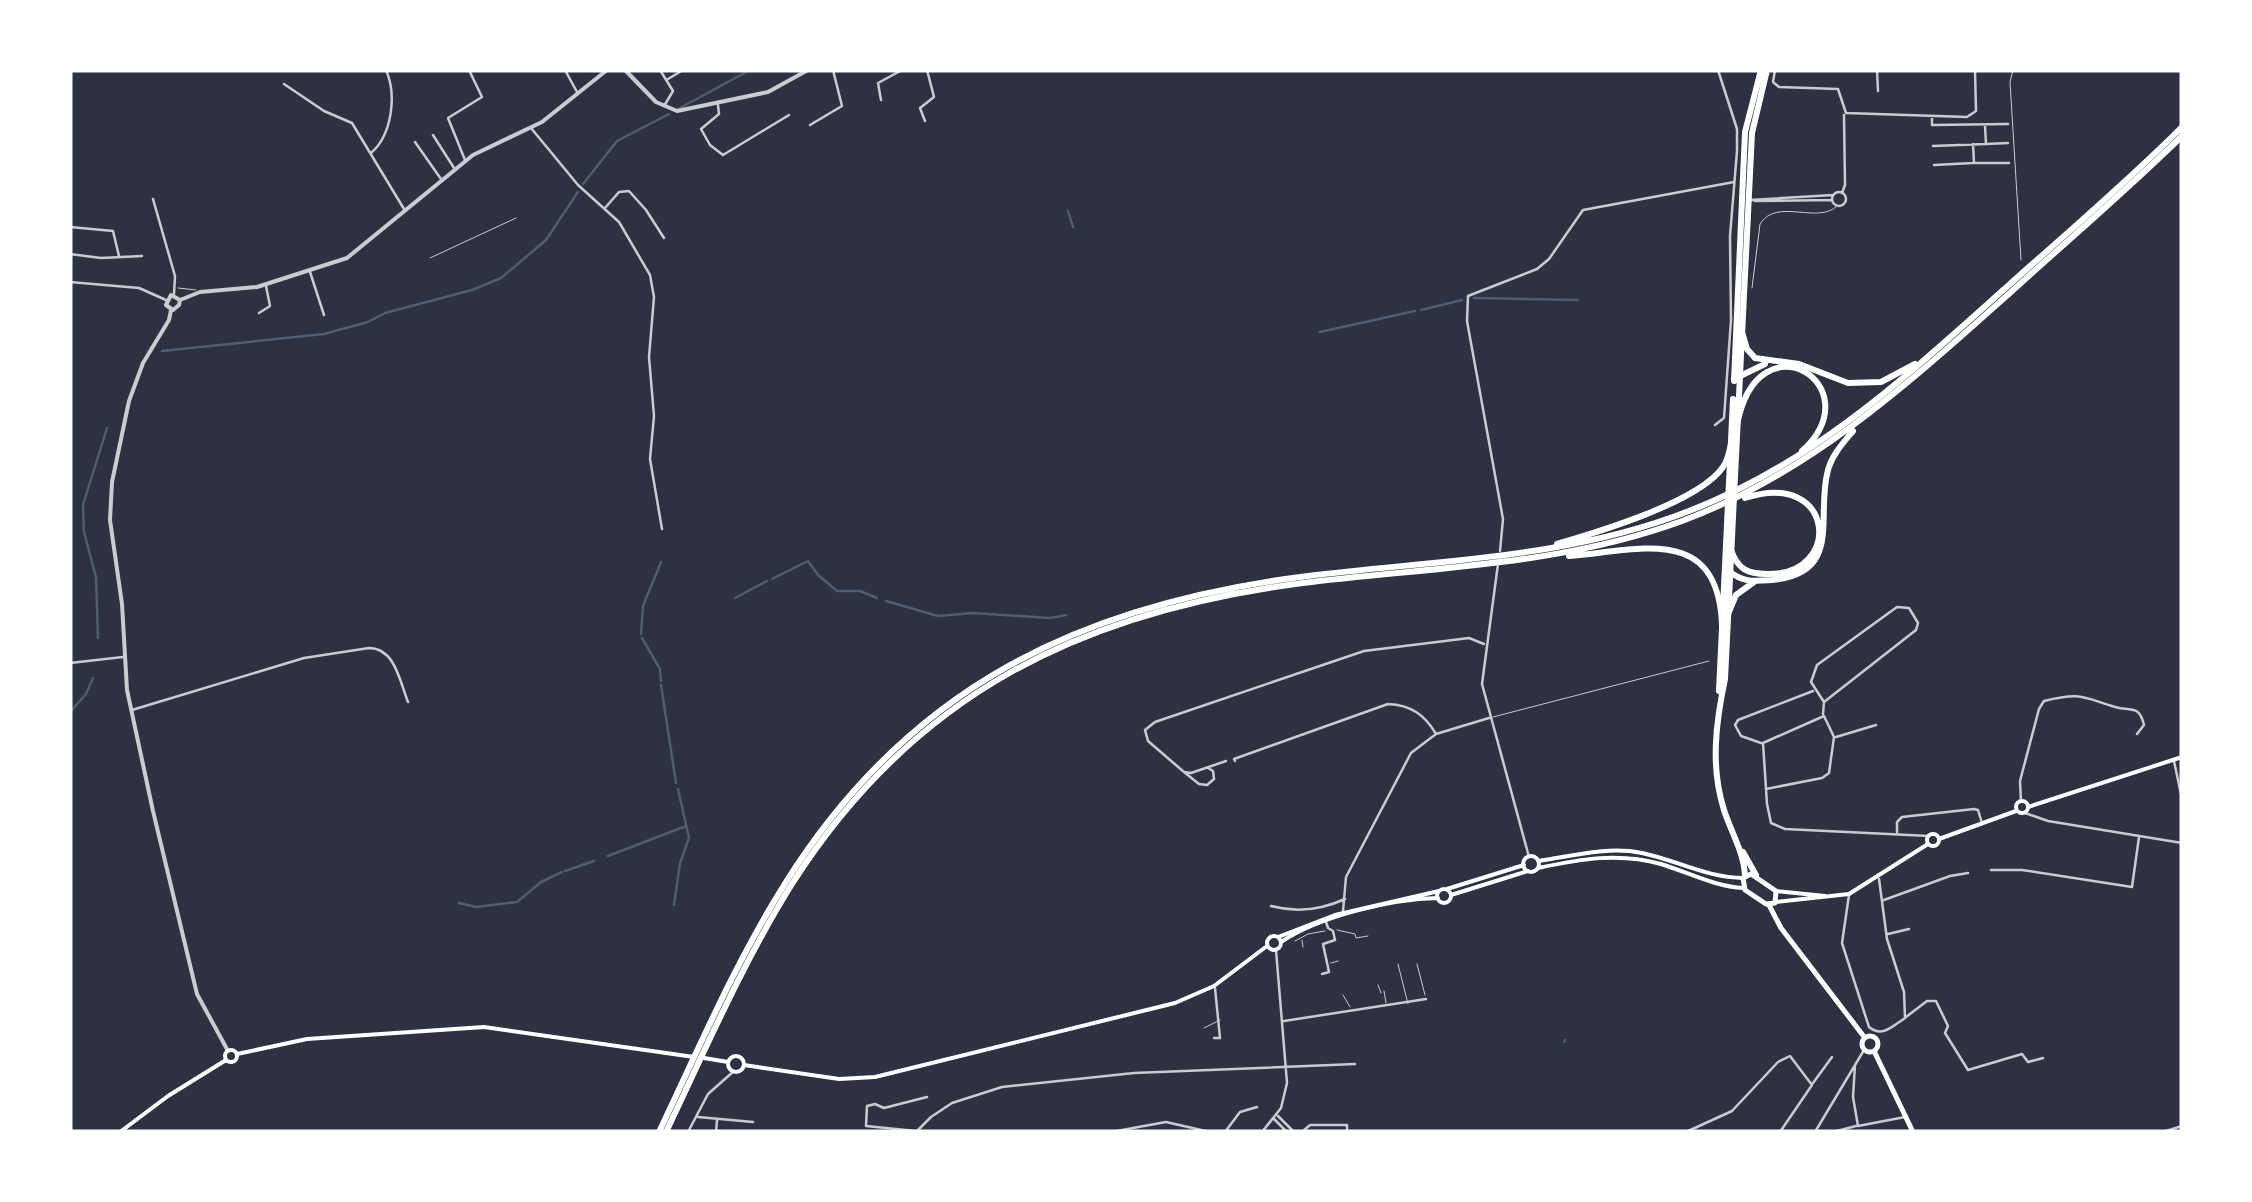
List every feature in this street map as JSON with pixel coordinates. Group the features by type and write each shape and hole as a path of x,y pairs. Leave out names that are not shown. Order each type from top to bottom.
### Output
{"highway":[{"path":"1758,878 1724,812 1715,757 1737,426 1745,200 1764,70"},
{"path":"662,1132 742,958 810,845 889,753 974,686 1070,634 1174,600 1281,580 1532,552 1591,541 1666,520 1728,495 1786,464 1856,417 1937,349 2182,127"},
{"path":"1715,508 1789,470 1860,422 1942,354 2182,136"},
{"path":"1732,474 1731,444 1742,332 1745,200"},
{"path":"1742,332 1749,353 1758,360 1799,364 1840,381 1869,384 1900,374 1937,349"},
{"path":"1737,377 1771,362"},
{"path":"1737,426 1746,394 1761,375 1783,367 1812,378 1825,398 1825,419 1814,439 1786,464"},
{"path":"1725,562 1740,580 1791,577 1806,569 1816,558 1824,538 1828,470 1860,422"},
{"path":"1532,552 1616,525 1674,500 1718,472 1731,444"},
{"path":"1518,560 1615,542 1765,492 1782,491 1802,499 1816,517 1816,549 1806,562 1790,572 1748,572 1738,566 1731,550"},
{"path":"1718,709 1725,678 1730,519"},
{"path":"662,1132 754,950 816,849 886,766 930,726 978,691 1073,640 1175,606 1282,586 1653,548 1680,551 1701,562 1719,593 1722,625"},
{"path":"1728,614 1736,595 1756,581"},
{"path":"1739,847 1744,877"}],"main road":[{"path":"744,1066 839,1078 875,1077 1159,1008 1214,986 1268,946 1269,937 1280,939 1325,921 1438,894 1524,866 1529,857 1538,864 1619,856 1647,861 1743,888 1773,903 1849,894 1928,844 1936,846 1940,839 2016,810 2027,810 2182,757"},
{"path":"2016,810 2021,801 2027,810"},
{"path":"1928,844 1929,836 1935,834 1940,839"},
{"path":"1438,894 1446,902 1451,895 1528,872 1538,864 1590,852 1633,852 1721,876 1758,878 1776,892 1835,897"},
{"path":"1524,866 1528,872"},
{"path":"1743,888 1744,877"},
{"path":"1750,892 1758,890 1758,878"},
{"path":"1761,899 1768,888"},
{"path":"1446,889 1451,895"},
{"path":"1776,892 1773,903 1782,930 1865,1038 1876,1040 1874,1051 1913,1132"},
{"path":"1268,946 1276,950 1280,939 1341,913 1438,894"},
{"path":"120,1132 226,1060 228,1051 237,1054 307,1039 484,1026 728,1062 734,1071 744,1066"},
{"path":"1865,1038 1864,1050 1874,1051"},
{"path":"226,1060 233,1062 237,1054"},
{"path":"728,1062 738,1056 744,1066"}],"street":[{"path":"370,154 381,144 386,132 392,92 386,70"},
{"path":"466,162 448,118 481,98 469,70"},
{"path":"565,70 578,93"},
{"path":"180,300 198,292 265,285 347,258 454,170 531,128 607,70"},
{"path":"625,70 664,107 683,111 768,92 808,70"},
{"path":"660,70 673,93 664,107"},
{"path":"667,80 683,70"},
{"path":"833,70 842,106"},
{"path":"882,100 878,83 902,70"},
{"path":"925,122 920,108 934,97 928,70"},
{"path":"1715,426 1724,418 1732,320 1730,236 1737,129 1718,70"},
{"path":"1745,200 1832,197 1842,192 1845,185 1846,113 1838,90 1779,87 1773,82 1776,70"},
{"path":"1877,70 1878,91"},
{"path":"1846,113 1972,116 1976,102 1974,70"},
{"path":"284,84 324,111 350,120 405,210"},
{"path":"810,125 849,100"},
{"path":"718,104 719,114 701,129 710,146 723,155 789,115"},
{"path":"1932,116 1932,125 2008,124"},
{"path":"1985,124 1986,144"},
{"path":"531,128 576,182 623,227 652,283 649,357 654,416 650,459 662,529"},
{"path":"434,135 454,170"},
{"path":"415,142 442,180"},
{"path":"1933,146 2008,143"},
{"path":"1974,144 1974,163"},
{"path":"1934,165 2010,162"},
{"path":"1529,857 1482,684 1503,519 1467,321 1468,296 1537,269 1550,259 1583,210 1734,182"},
{"path":"604,209 618,192 629,191 664,238"},
{"path":"1832,197 1837,206 1846,200 1842,192"},
{"path":"153,199 174,276 174,292 180,300"},
{"path":"70,227 113,231 119,258"},
{"path":"70,254 88,258 142,256"},
{"path":"310,271 324,314"},
{"path":"70,282 139,288 166,300 171,310"},
{"path":"259,313 270,306 265,285"},
{"path":"166,300 174,292"},
{"path":"180,300 178,308 171,310 133,388 110,495 130,710 196,989 228,1051"},
{"path":"1766,789 1828,774 1832,769 1834,737 1824,716 1824,702 1811,678 1817,665 1897,607 1912,612 1918,623 1916,630 1824,702"},
{"path":"1206,768 1214,776 1211,784 1199,784 1148,741 1145,730 1364,650 1469,638 1485,644"},
{"path":"130,710 304,658 369,648 387,654 408,702"},
{"path":"70,664 125,657"},
{"path":"1815,690 1738,720 1735,725 1741,736 1763,743 1824,716"},
{"path":"2021,801 2020,781 2040,704 2079,696 2097,698 2118,708 2134,708 2140,712 2144,725 2138,734"},
{"path":"1234,761 1388,704 1406,706 1422,715 1436,734"},
{"path":"1341,913 1346,877 1412,753 1436,734 1490,718"},
{"path":"1834,737 1876,725"},
{"path":"1763,743 1769,819 1778,828 1929,836"},
{"path":"2174,759 2182,799"},
{"path":"1184,772 1226,761"},
{"path":"1897,832 1902,818 1974,809 1978,810 1982,824"},
{"path":"2027,810 2048,821 2182,843"},
{"path":"1991,870 2022,870 2132,887 2139,837"},
{"path":"1883,900 1968,873"},
{"path":"1878,875 1886,935 1904,992 1904,1018"},
{"path":"1849,894 1842,943 1869,1027 1885,1032 1927,1001 1936,1001 1948,1026 1948,1040 1968,1070 2022,1054 2028,1062 2042,1058"},
{"path":"1346,898 1360,908"},
{"path":"1270,906 1302,910 1332,906 1346,898"},
{"path":"1322,974 1329,972 1323,944 1335,940 1325,921"},
{"path":"1886,935 1908,929"},
{"path":"1262,1132 1286,1094 1276,950"},
{"path":"1214,986 1220,1020 1220,1038 1214,1038"},
{"path":"1283,1021 1426,1000"},
{"path":"1815,1132 1864,1050"},
{"path":"1686,1132 1732,1111 1787,1056 1796,1061 1812,1085"},
{"path":"1780,1132 1832,1057"},
{"path":"927,1097 884,1108 867,1106 866,1126 917,1132 952,1103 1002,1087 1134,1073 1355,1064"},
{"path":"1854,1065 1853,1097 1858,1126"},
{"path":"688,1132 710,1092 734,1071"},
{"path":"1225,1132 1240,1112 1257,1107"},
{"path":"696,1116 753,1122"},
{"path":"1833,1132 1906,1116"},
{"path":"1275,1117 1288,1132"},
{"path":"1275,1117 1294,1132"},
{"path":"716,1132 717,1119"},
{"path":"1111,1132 1160,1122 1210,1132"},
{"path":"1302,1132 1310,1125 1333,1125 1346,1126 1347,1132"},
{"path":"2162,1132 2182,1126"}],"lane":[{"path":"2013,70 2010,82 2021,260"},
{"path":"1752,288 1760,224 1770,213 1829,212 1837,206"},
{"path":"430,258 516,218"},
{"path":"174,292 198,292"},
{"path":"1490,718 1709,660"},
{"path":"1295,941 1330,929 1354,934 1356,938 1368,936"},
{"path":"1301,936 1303,947"},
{"path":"1328,963 1338,961"},
{"path":"1398,964 1408,1004"},
{"path":"1417,964 1426,1000"},
{"path":"1378,986 1384,992 1386,1004"},
{"path":"1343,994 1352,1010"},
{"path":"1324,1005 1325,1014"},
{"path":"1204,1028 1220,1020"}],"waterway":[{"path":"678,109 750,70"},
{"path":"583,184 617,141 669,114"},
{"path":"162,351 324,334 472,290 501,278 546,240 578,192"},
{"path":"1068,211 1073,227"},
{"path":"1474,298 1578,300"},
{"path":"1421,310 1462,300"},
{"path":"1320,332 1415,311"},
{"path":"98,638 96,577 84,532 83,505 107,428"},
{"path":"772,579 808,561 837,591 860,591 877,598"},
{"path":"641,634 643,606 661,562"},
{"path":"735,598 767,581"},
{"path":"886,601 938,616 1066,615"},
{"path":"642,638 660,669 661,681"},
{"path":"70,712 86,694 93,678"},
{"path":"661,685 676,783"},
{"path":"674,905 680,863 689,838 678,789"},
{"path":"608,856 686,826"},
{"path":"565,871 594,861"},
{"path":"459,903 476,907 517,902 541,882 562,872"}]}
